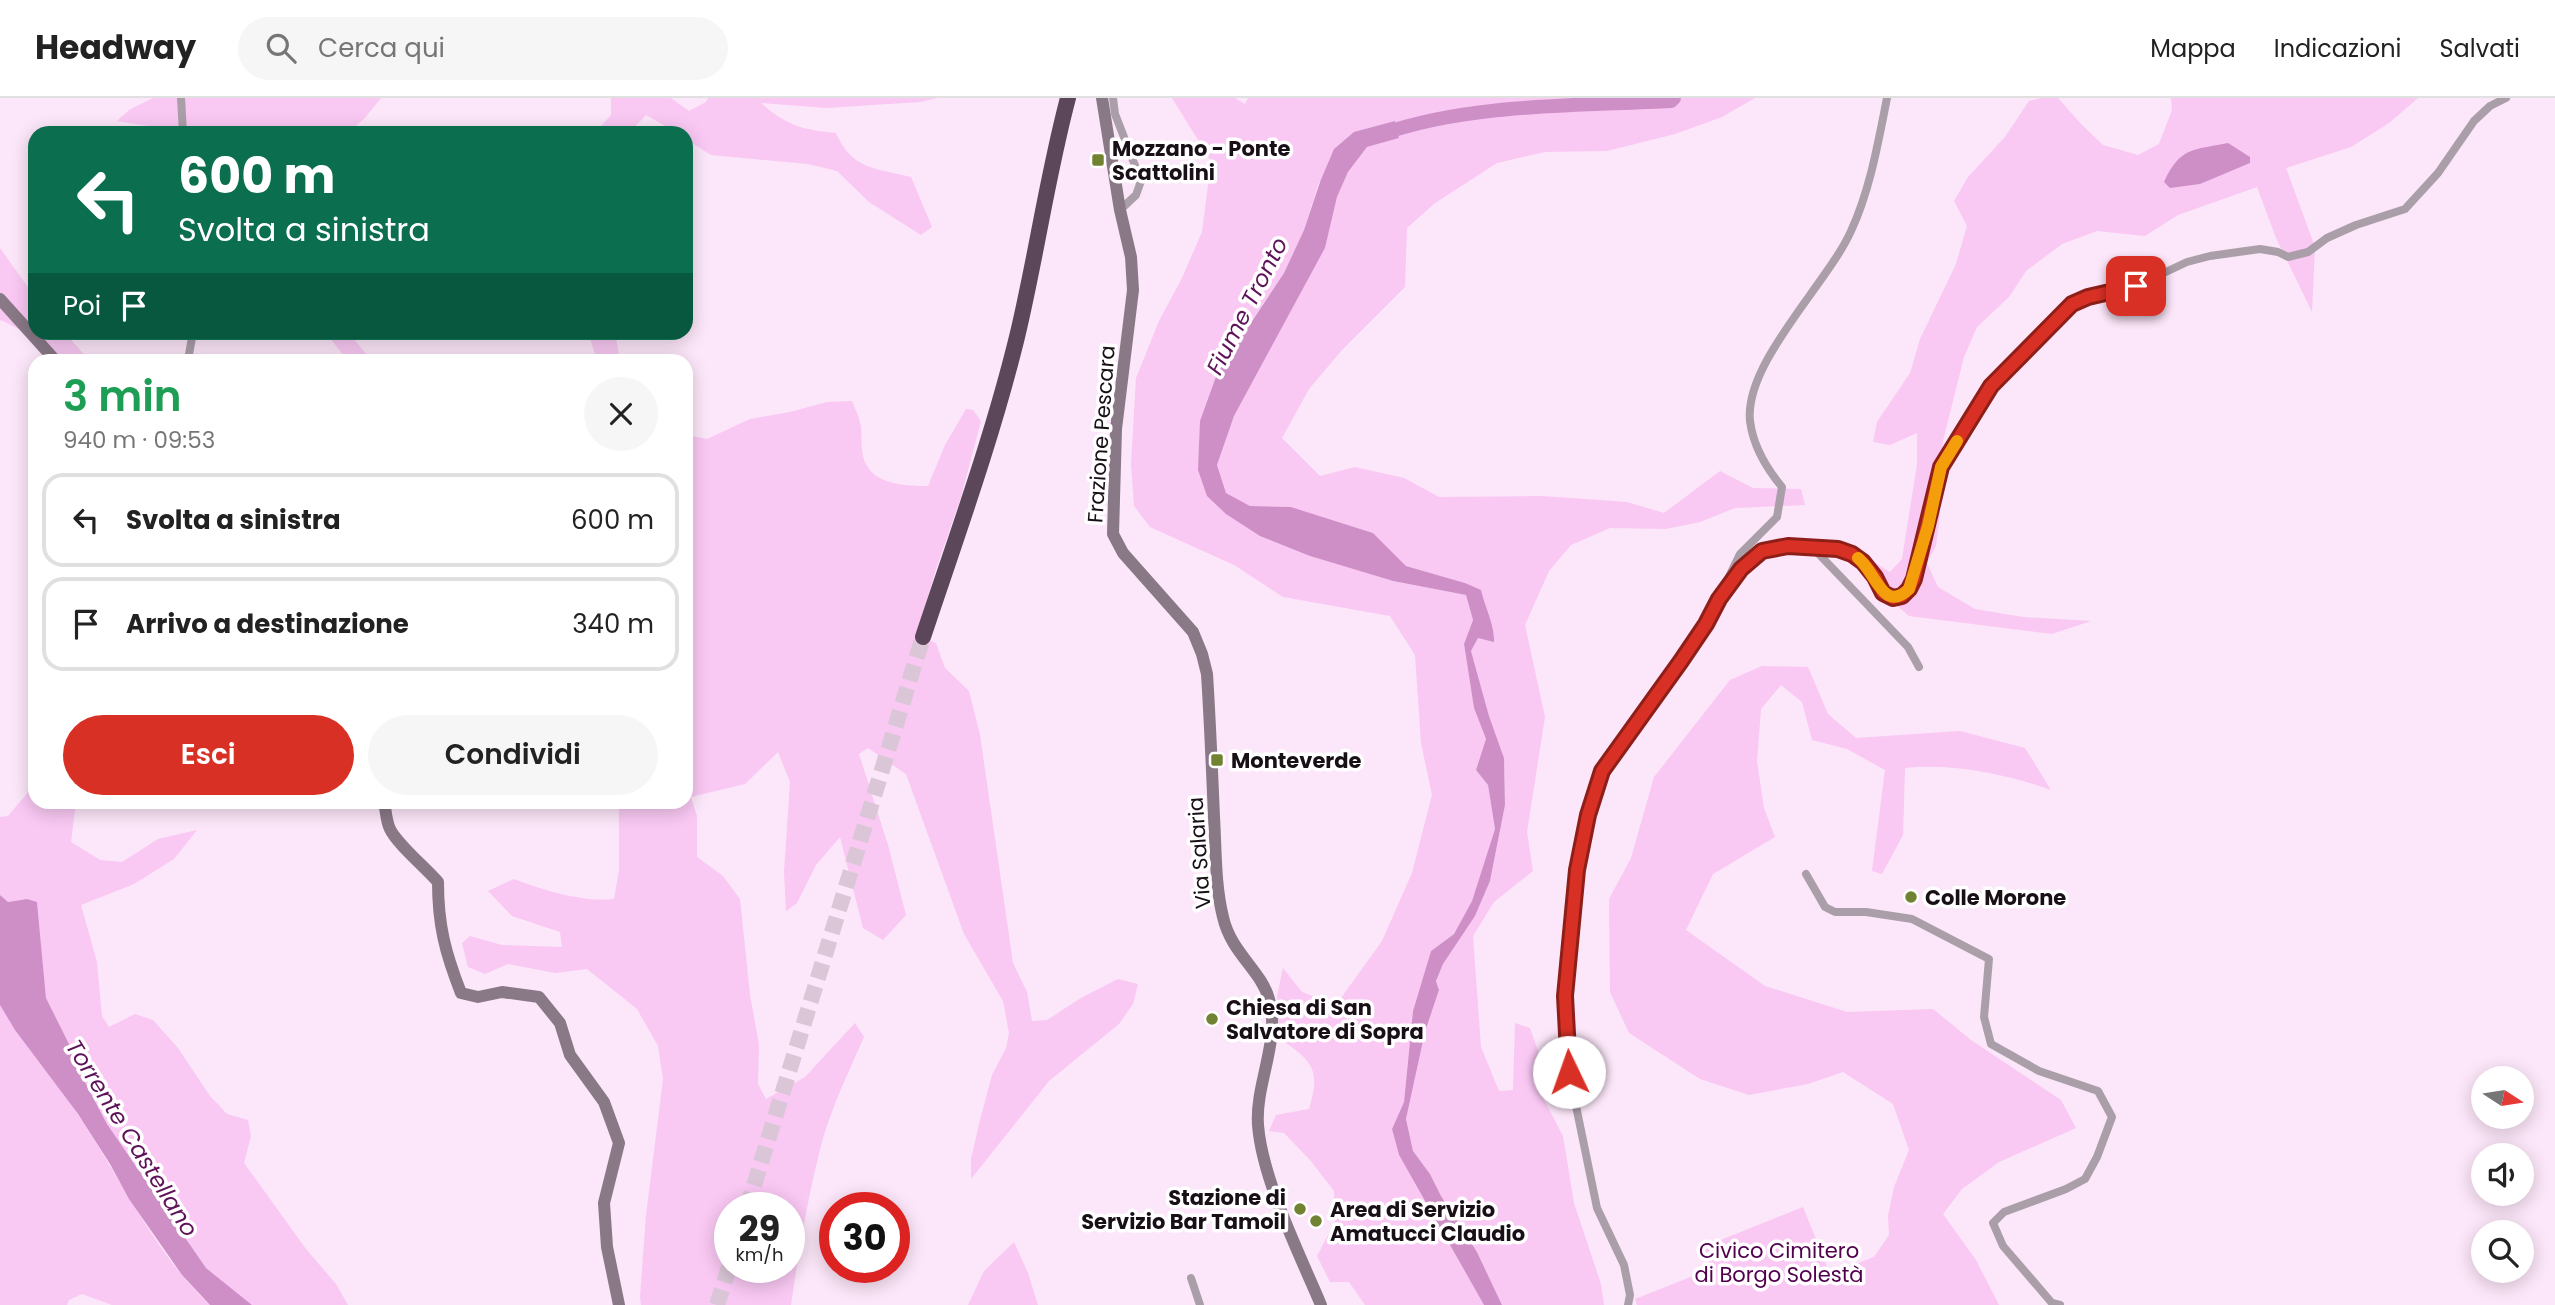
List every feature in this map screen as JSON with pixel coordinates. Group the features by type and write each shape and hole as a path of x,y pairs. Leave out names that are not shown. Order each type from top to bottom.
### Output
{"highway":[{"path":"923,637 997,411 1018,334 1052,161 1069,98"}],"main road":[{"name":"Frazione Pescara","path":"1102,98 1120,210 1131,257 1133,290 1116,429 1113,534 1123,552 1192,632 1202,654 1207,674 1212,757"},
{"path":"0,299 28,330"},
{"path":"37,340 50,354"},
{"name":"Via Salaria","path":"1212,757 1216,867 1222,916 1235,948 1261,982 1269,998 1272,1016 1271,1037 1259,1099 1260,1141 1286,1222 1321,1305"},
{"path":"385,809 389,827 397,841 419,860 438,882 438,916 447,954 461,993 478,997 502,992 539,997 560,1023 570,1055 604,1102 619,1143 604,1203 607,1247 618,1305"}],"street":[{"path":"181,98 183,126"},
{"path":"1113,98 1115,114 1141,181 1136,195 1120,210"},
{"path":"1628,1305 1630,1295 1624,1265 1597,1208 1569,1072 1565,996 1577,870 1588,815 1602,771 1706,624 1740,554 1777,517 1782,488 1768,469 1757,446 1750,421 1752,402 1760,372 1803,303 1839,256 1852,230 1867,189 1887,98"},
{"path":"1719,599 1741,569 1762,551 1788,546 1838,549 1852,554 1863,562 1875,577 1883,593 1893,598 1902,596 1914,579 1941,467 1991,386 2072,304 2088,297 2136,286 2187,262 2210,256 2260,248 2288,257 2308,253 2327,238 2405,209 2438,173 2474,121 2490,106 2506,98"},
{"path":"1813,548 1908,647 1919,667"},
{"path":"1806,874 1825,906 1835,912 1866,912 1912,919 1989,959 1984,1017 1991,1044 2039,1071 2098,1091 2112,1116 2097,1157 2085,1179 2004,1212 1993,1223 2003,1246 2052,1303 2060,1305"},
{"path":"1191,1278 1200,1305"}],"green space":[{"path":"153,98 381,98 356,126 148,126 117,121 129,110"},
{"path":"611,98 671,98 689,111 706,102 708,98 937,98 920,102 826,108 761,103 778,117 796,125 836,133 849,154 866,166 911,177 932,227 921,235 869,202 837,171 808,164 711,155 693,143 693,126 665,126 646,115 636,126 601,126 611,115"},
{"path":"1172,98 1235,98 1245,104 1248,98 1755,98 1722,117 1675,134 1607,151 1545,152 1497,163 1435,203 1407,228 1405,287 1342,350 1309,389 1282,438 1320,476 1355,467 1404,478 1439,497 1542,496 1627,502 1664,513 1720,471 1753,488 1801,489 1805,505 1735,508 1700,522 1666,529 1610,528 1571,545 1549,571 1525,625 1545,717 1527,832 1533,871 1494,902 1473,936 1481,1047 1499,1091 1513,1090 1515,1023 1530,1028 1541,1059 1537,1086 1563,1136 1574,1203 1601,1284 1604,1305 1502,1305 1477,1252 1413,1151 1406,1119 1425,1032 1439,990 1436,981 1443,964 1475,916 1490,881 1505,805 1504,758 1471,651 1478,638 1494,641 1481,591 1465,583 1406,566 1373,533 1291,507 1250,506 1226,493 1217,465 1234,416 1325,248 1337,197 1348,172 1367,147 1399,138 1395,121 1319,182 1304,230 1284,273 1252,320 1207,496 1310,556 1393,581 1466,595 1473,620 1464,644 1474,708 1486,739 1476,770 1488,785 1495,829 1472,901 1454,934 1431,951 1413,1011 1404,1102 1392,1129 1399,1155 1484,1305 1365,1305 1349,1282 1330,1282 1317,1256 1335,1222 1334,1191 1284,1133 1269,1131 1276,1115 1309,1109 1314,1085 1314,1076 1307,1061 1280,1039 1277,996 1283,968 1302,992 1336,1005 1382,941 1412,873 1432,795 1421,743 1415,655 1390,616 1283,597 1234,565 1150,527 1134,506 1131,464 1136,378 1159,321 1202,232 1211,161"},
{"path":"2058,98 2103,145 2138,155 2159,144 2172,110 2171,98 2418,98 2389,123 2351,147 2286,168 2315,247 2312,312 2276,238 2257,187 2178,215 2145,236 2097,231 2062,244 2026,271 2009,297 1977,327 1964,357 1943,441 1936,546 1927,563 1938,587 1975,609 2023,617 2091,621 2052,634 1909,616 1874,586 1843,543 1890,572 1902,559 1917,464 1917,433 1890,445 1873,442 1877,422 1910,373 1920,339 1956,264 1967,226 1954,201 1968,177 2005,137 2029,101"},
{"path":"0,248 28,287 28,338 19,329 1,320 0,322"},
{"path":"30,340 71,340 84,354 44,354"},
{"path":"331,340 355,340 366,354 342,354"},
{"path":"590,340 616,340 619,354 595,354"},
{"path":"852,401 860,424 862,452 872,472 886,481 928,486 945,445 966,409 973,410 981,421 961,497 917,635 936,643 945,668 969,691 980,735 1013,963 1027,992 1032,1021 1047,1020 1118,979 1138,984 1133,1004 1119,1024 1049,1081 971,1179 971,1159 980,1120 992,1075 1006,1048 1009,1033 1003,1001 964,934 906,774 868,748 859,754 888,845 906,915 883,940 863,928 840,837 816,865 797,903 786,911 784,872 790,782 778,752 745,784 693,797 693,436 707,439 750,419 827,402"},
{"name":"Civico Cimitero di Borgo Solestà","path":"1762,666 1808,667 1828,714 1856,738 1960,731 2025,748 2051,790 1979,771 1942,767 1905,768 1903,835 1882,874 1872,871 1885,770 1847,749 1812,740 1802,702 1781,685 1761,709 1757,761 1764,808 1775,837 1713,874 1686,930 1765,986 1847,1012 1933,1009 1971,1040 2061,1100 2076,1128 1999,1162 1962,1189 1943,1214 1976,1260 1999,1305 1637,1305 1635,1299 1711,1269 1703,1247 1803,1207 1830,1274 1874,1257 1889,1235 1888,1216 1894,1187 1909,1150 1893,1104 1843,1072 1808,1084 1749,1095 1700,1079 1629,1033 1610,992 1609,899 1631,858 1654,777 1730,680"},
{"path":"28,792 28,809 75,809 71,842 100,860 122,862 158,839 197,830 174,859 134,884 81,905 97,962 102,1016 109,1027 135,1014 153,1020 178,1048 210,1096 227,1114 248,1120 251,1136 244,1163 306,1249 336,1284 348,1305 252,1305 206,1268 107,1124 46,998 37,903 27,899 8,902 0,895 0,817 8,816"},
{"path":"693,803 697,816 697,857 723,876 740,899 750,995 759,1045 758,1084 766,1099 805,1077 855,1023 864,1037 822,1142 805,1218 805,1192 714,1192 714,1283 794,1283 791,1305 641,1305 646,1215 663,1079 658,1046 637,1009 587,969 555,973 508,964 485,974 468,967 462,943 470,936 502,945 562,947 560,932 512,916 488,891 514,879 577,897 614,899 619,870 619,809 693,809"},
{"path":"0,1005 94,1139 155,1239 210,1305 112,1305 82,1294 69,1300 67,1305 0,1305"},
{"path":"1014,1242 1038,1305 968,1305 984,1271"}],"shaded area":[{"path":"1395,121 1399,138 1367,147 1348,172 1337,197 1325,248 1234,416 1217,465 1226,493 1250,506 1291,507 1373,533 1406,566 1481,590 1494,642 1478,638 1471,651 1504,758 1505,805 1490,881 1475,916 1443,964 1436,981 1439,990 1425,1032 1406,1119 1413,1151 1477,1252 1502,1305 1484,1305 1399,1155 1392,1129 1404,1102 1413,1011 1431,951 1454,934 1472,901 1495,829 1488,785 1476,770 1486,739 1474,708 1464,644 1473,620 1466,595 1393,581 1310,556 1260,536 1226,514 1207,496 1198,470 1200,421 1217,374 1284,273 1304,230 1334,149 1354,132"},
{"path":"2228,143 2250,157 2250,163 2200,184 2170,188 2164,182 2182,156 2197,149"},
{"path":"0,895 8,902 27,899 37,902 46,998 107,1124 206,1268 252,1305 210,1305 182,1275 129,1199 78,1114 15,1030 0,1005"}],"waterway":[{"name":"Fiume Tronto","path":"1382,134 1451,116 1488,111 1671,101 1674,98"}],"tunnel":[{"path":"752,1192 923,637"},
{"path":"717,1305 724,1283"}],"slow traffic":[{"path":"1858,558 1875,577 1883,593 1893,598 1902,596 1909,589 1928,526 1941,467 1957,441"}],"place":[{"name":"Mozzano - Ponte Scattolini","path":"1098,160"},
{"name":"Monteverde","path":"1217,760"},
{"name":"Colle Morone","path":"1911,897"},
{"name":"Chiesa di San Salvatore di Sopra","path":"1212,1019"},
{"name":"Stazione di Servizio Bar Tamoil","path":"1300,1209"},
{"name":"Area di Servizio Amatucci Claudio","path":"1316,1221"}],"route":[{"path":"1569,1072 1565,996 1577,870 1588,815 1602,771 1648,710 1706,624 1719,599 1741,569 1762,551 1788,546 1838,549 1852,554 1863,562 1875,577 1883,593 1893,598 1902,596 1914,579 1941,467 1991,386 2072,304 2088,297 2136,286"}],"water label":[{"name":"Torrente Castellano","path":"132,1138"}]}
